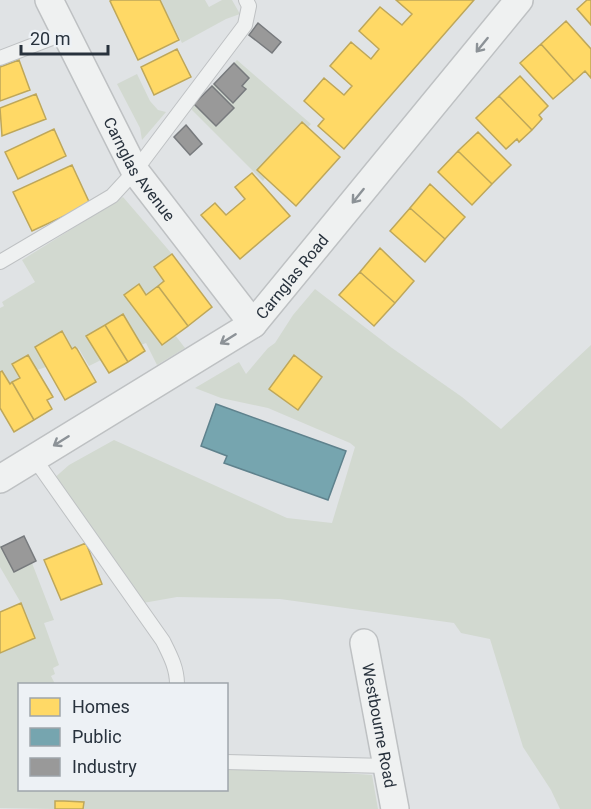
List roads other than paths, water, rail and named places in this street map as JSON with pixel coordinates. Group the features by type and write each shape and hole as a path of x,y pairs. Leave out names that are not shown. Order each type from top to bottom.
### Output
{"street":[{"name":"Carnglas Avenue","path":"49,0 135,171 253,324"},
{"name":"Carnglas Road","path":"0,479 253,324 519,0"},
{"name":"Westbourne Road","path":"364,643 395,809"}],"lane":[{"path":"0,262 112,196 135,171 245,25 249,6 246,0"},
{"path":"0,58 65,33"},
{"path":"34,458 163,641 171,655 177,683"},
{"path":"228,762 387,766"}]}
